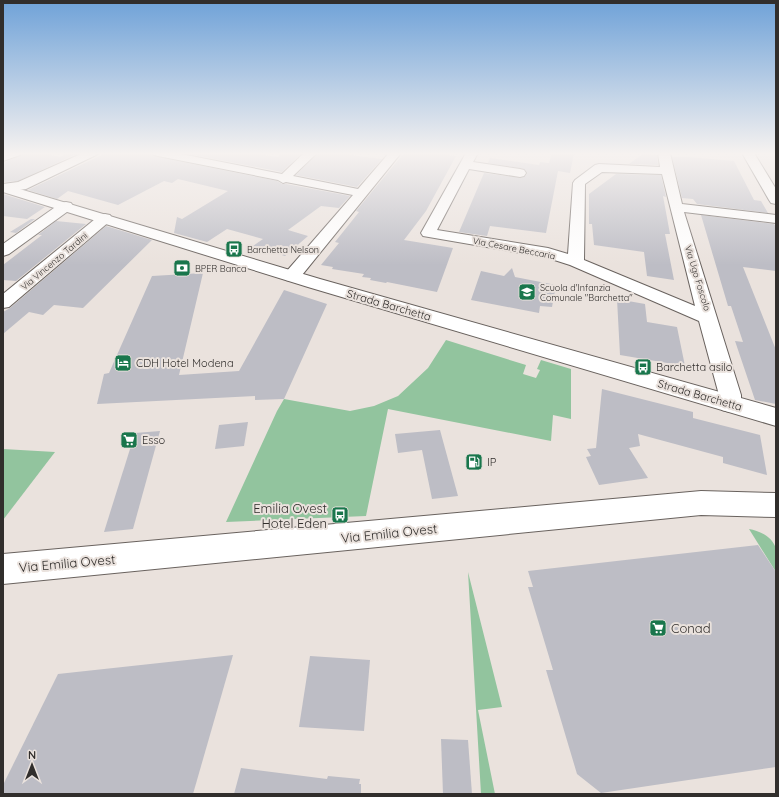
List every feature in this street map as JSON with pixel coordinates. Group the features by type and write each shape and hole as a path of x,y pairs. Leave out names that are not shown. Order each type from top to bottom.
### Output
{"street":[{"name":"Strada Barchetta","path":"11,190 292,276 776,418"},
{"path":"345,190 361,193"},
{"path":"292,276 363,190"},
{"name":"Via Cesare Beccaria","path":"452,190 428,233 548,253 576,262 709,318"},
{"path":"576,262 579,190"},
{"name":"Via Ugo Foscolo","path":"672,190 730,395 730,404"},
{"path":"773,190 776,200"},
{"path":"3,251 66,206"},
{"path":"676,207 776,219"},
{"name":"Via Vincenzo Tardini","path":"3,303 105,218"},
{"name":"Via Emilia Ovest","path":"3,569 701,503 744,502 776,505"}],"green space":[{"path":"446,340 526,365 523,374 536,378 540,370 537,369 541,360 571,369 571,419 553,415 551,441 388,409 366,516 226,522 277,411 284,399 350,411 374,406 398,396 428,368"},
{"path":"3,449 55,452 3,520"},
{"path":"749,529 766,535 772,541 777,555 776,572"},
{"path":"468,572 502,707 478,710 495,794 481,794"}],"building":[{"path":"29,190 146,190 118,205 68,191 57,199"},
{"path":"225,190 319,190 350,196 339,208 321,206 288,230 308,236 285,256 253,246 263,239 227,229 207,242 174,233 177,217 182,219 228,191"},
{"path":"373,190 437,190 426,211 404,240 453,248 437,292 370,280 371,278 362,277 364,274 332,269 333,267 321,265 339,243 335,242 359,212 356,211"},
{"path":"477,190 554,190 546,233 490,226 487,236 459,232"},
{"path":"594,190 664,190 666,197 663,196 670,234 665,234 674,280 647,276 644,252 594,245 592,224 589,224 589,194"},
{"path":"680,190 749,190 754,200 761,201 768,213 697,204 693,199 682,198"},
{"path":"3,194 45,207 27,219 3,216"},
{"path":"701,215 774,224 776,227 776,271 743,267 776,350 776,404 755,400 735,341 743,342 731,306 728,306"},
{"path":"31,219 35,219 16,233 10,232"},
{"path":"56,221 86,224 16,281 3,280 3,265 42,235 38,235"},
{"path":"106,226 152,240 83,308 54,305 43,315 29,312 3,334 3,312 10,308"},
{"path":"512,268 515,277 556,285 552,307 540,306 539,313 471,300 481,271 504,276"},
{"path":"203,273 179,375 239,371 284,290 327,304 284,399 255,400 255,396 97,404 104,374 109,373 152,276"},
{"path":"617,299 645,304 647,322 677,327 685,366 620,355"},
{"path":"602,389 693,412 693,418 760,435 767,475 723,463 723,457 638,434 640,446 629,448 648,478 599,485 586,457 591,456 587,449 596,448"},
{"path":"248,422 244,446 215,449 219,425"},
{"path":"440,430 458,496 432,499 422,450 398,453 395,434"},
{"path":"160,431 133,529 104,532 135,433"},
{"name":"Conad","path":"758,545 776,572 776,767 601,793 577,774 546,670 553,670 528,587 533,587 528,571"},
{"path":"233,655 193,794 3,794 3,785 58,674"},
{"path":"310,656 370,660 364,731 299,727"},
{"path":"441,739 468,740 472,794 443,794"},
{"path":"241,768 327,779 328,776 360,779 359,784 361,784 361,794 234,794"}],"place":[{"name":"Barchetta Nelson","path":"234,249"},
{"name":"BPER Banca","path":"182,268"},
{"name":"Scuola d'Infanzia Comunale \"Barchetta\"","path":"527,292"},
{"name":"CDH Hotel Modena","path":"123,363"},
{"name":"Barchetta asilo","path":"643,367"},
{"name":"Esso","path":"129,440"},
{"name":"IP","path":"474,462"},
{"name":"Emilia Ovest Hotel Eden","path":"340,515"},
{"name":"Conad","path":"658,628"}]}
